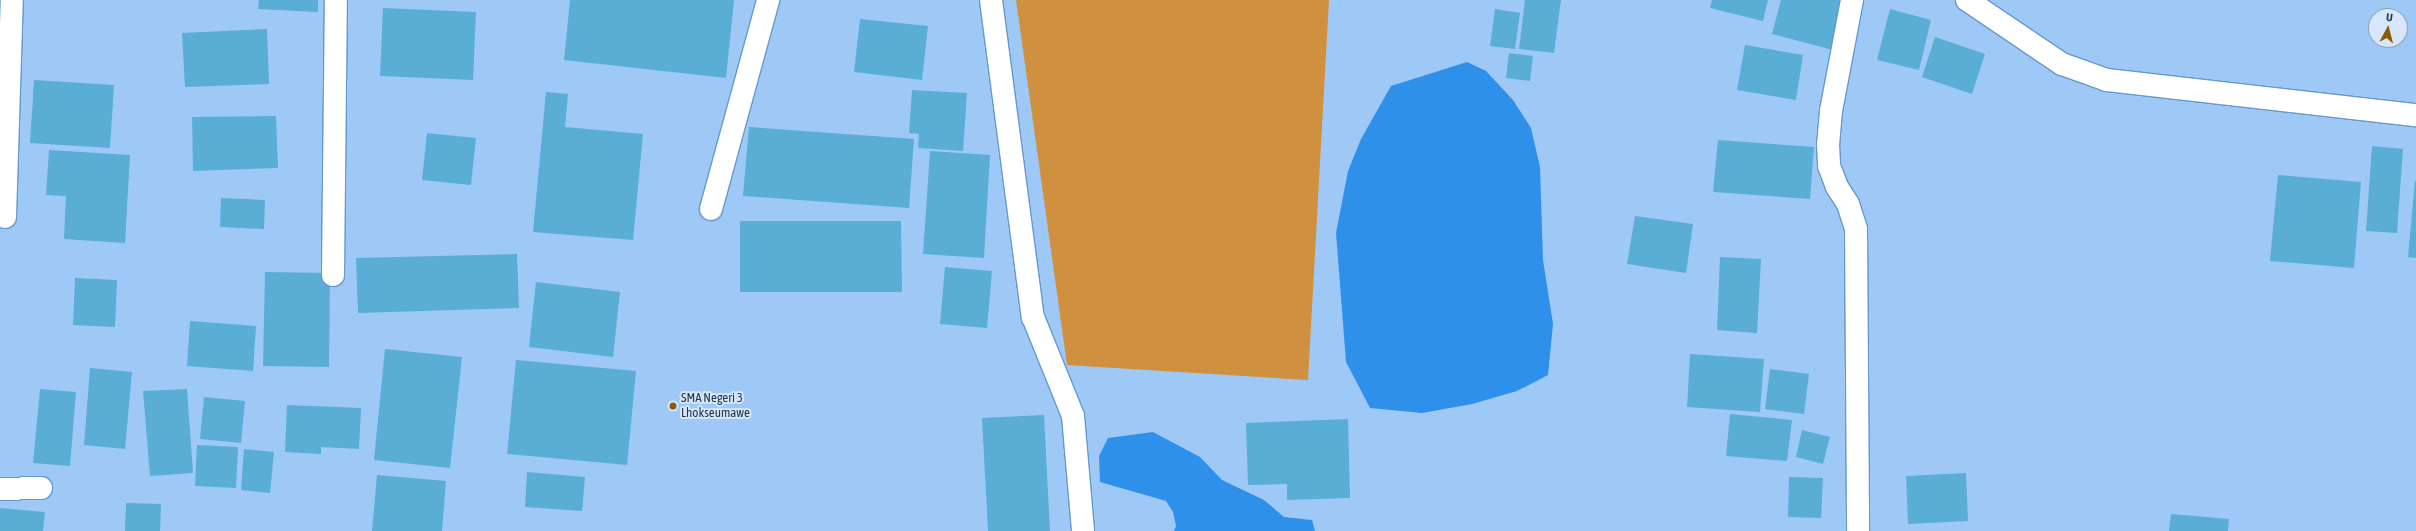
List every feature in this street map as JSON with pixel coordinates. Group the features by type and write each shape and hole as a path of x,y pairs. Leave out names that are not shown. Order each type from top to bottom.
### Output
{"street":[{"path":"5,217 12,0"},
{"path":"332,275 336,0"},
{"path":"711,210 768,0"},
{"path":"991,0 1032,317 1073,416 1083,531"},
{"path":"1852,0 1831,111 1828,144 1830,166 1837,187 1848,204 1856,229 1858,531"},
{"path":"1967,0 2062,64 2108,80 2416,115"},
{"path":"0,489 41,488"}],"shaded area":[{"path":"1016,0 1329,0 1308,380 1067,365"}],"water":[{"path":"1467,62 1486,71 1513,100 1531,128 1540,167 1543,260 1553,324 1548,375 1517,391 1472,404 1422,413 1370,408 1346,362 1336,233 1348,171 1361,139 1391,86"},
{"path":"1153,432 1200,457 1222,480 1264,500 1284,517 1312,520 1315,531 1174,531 1176,526 1173,512 1166,501 1100,482 1099,456 1108,438"}],"building":[{"path":"259,0 318,0 318,12 258,9"},
{"path":"570,0 734,0 726,78 564,60"},
{"path":"1525,0 1561,0 1554,53 1519,49"},
{"path":"1712,0 1768,0 1763,21 1710,8"},
{"path":"1781,0 1850,0 1837,51 1772,34"},
{"path":"383,8 476,12 473,80 380,76"},
{"path":"1495,9 1520,13 1515,49 1490,46"},
{"path":"1890,9 1931,20 1919,70 1877,60"},
{"path":"860,19 928,26 922,80 854,72"},
{"path":"267,29 269,84 185,87 182,33"},
{"path":"1935,37 1985,54 1972,94 1922,77"},
{"path":"1745,45 1803,55 1796,100 1737,90"},
{"path":"1509,53 1533,56 1530,81 1506,78"},
{"path":"34,80 114,85 110,148 30,143"},
{"path":"912,90 967,93 963,151 918,148 919,134 909,133"},
{"path":"546,92 568,94 565,127 643,134 633,240 533,232"},
{"path":"276,116 278,168 193,171 192,117"},
{"path":"749,127 914,139 909,208 743,196"},
{"path":"427,133 476,138 471,185 422,180"},
{"path":"1718,140 1814,147 1810,199 1713,192"},
{"path":"2372,146 2403,149 2397,233 2366,231"},
{"path":"49,150 130,155 125,243 64,239 66,196 46,195"},
{"path":"930,151 990,155 984,258 923,254"},
{"path":"2278,175 2361,182 2354,268 2270,261"},
{"path":"2416,181 2416,258 2408,257"},
{"path":"221,198 265,200 264,229 220,227"},
{"path":"1635,216 1693,224 1686,273 1627,264"},
{"path":"740,221 901,221 902,292 740,292"},
{"path":"517,254 519,308 358,313 356,258"},
{"path":"1720,257 1761,259 1757,333 1717,330"},
{"path":"945,267 992,271 987,328 940,324"},
{"path":"265,272 330,273 329,367 263,366"},
{"path":"75,278 117,280 115,327 73,325"},
{"path":"536,282 620,292 613,357 529,347"},
{"path":"190,321 256,326 253,371 187,366"},
{"path":"385,349 462,357 450,468 374,460"},
{"path":"1690,354 1764,359 1760,412 1687,407"},
{"path":"516,360 636,371 627,465 507,454"},
{"path":"90,368 132,372 125,449 84,445"},
{"path":"1770,369 1809,374 1804,414 1765,409"},
{"path":"40,389 76,392 70,466 33,463"},
{"path":"187,389 193,473 150,476 143,391"},
{"path":"204,397 245,401 241,443 200,439"},
{"path":"287,405 361,408 359,449 321,447 321,454 285,452"},
{"path":"1730,414 1792,420 1787,461 1726,456"},
{"path":"1044,415 1050,531 988,531 982,418"},
{"path":"1348,419 1350,498 1287,500 1287,484 1248,485 1246,423"},
{"path":"1802,430 1830,437 1823,464 1796,457"},
{"path":"197,445 238,447 236,488 195,486"},
{"path":"244,449 274,452 270,493 241,490"},
{"path":"527,472 585,477 582,511 525,507"},
{"path":"1966,473 1968,521 1908,524 1906,476"},
{"path":"377,475 446,481 442,531 372,531"},
{"path":"1789,477 1823,478 1821,518 1788,517"},
{"path":"126,503 161,504 160,531 125,531"},
{"path":"0,508 45,512 43,531 0,531"},
{"path":"2171,514 2229,519 2228,531 2169,531"}],"place":[{"name":"SMA Negeri 3 Lhokseumawe","path":"673,406"}]}
